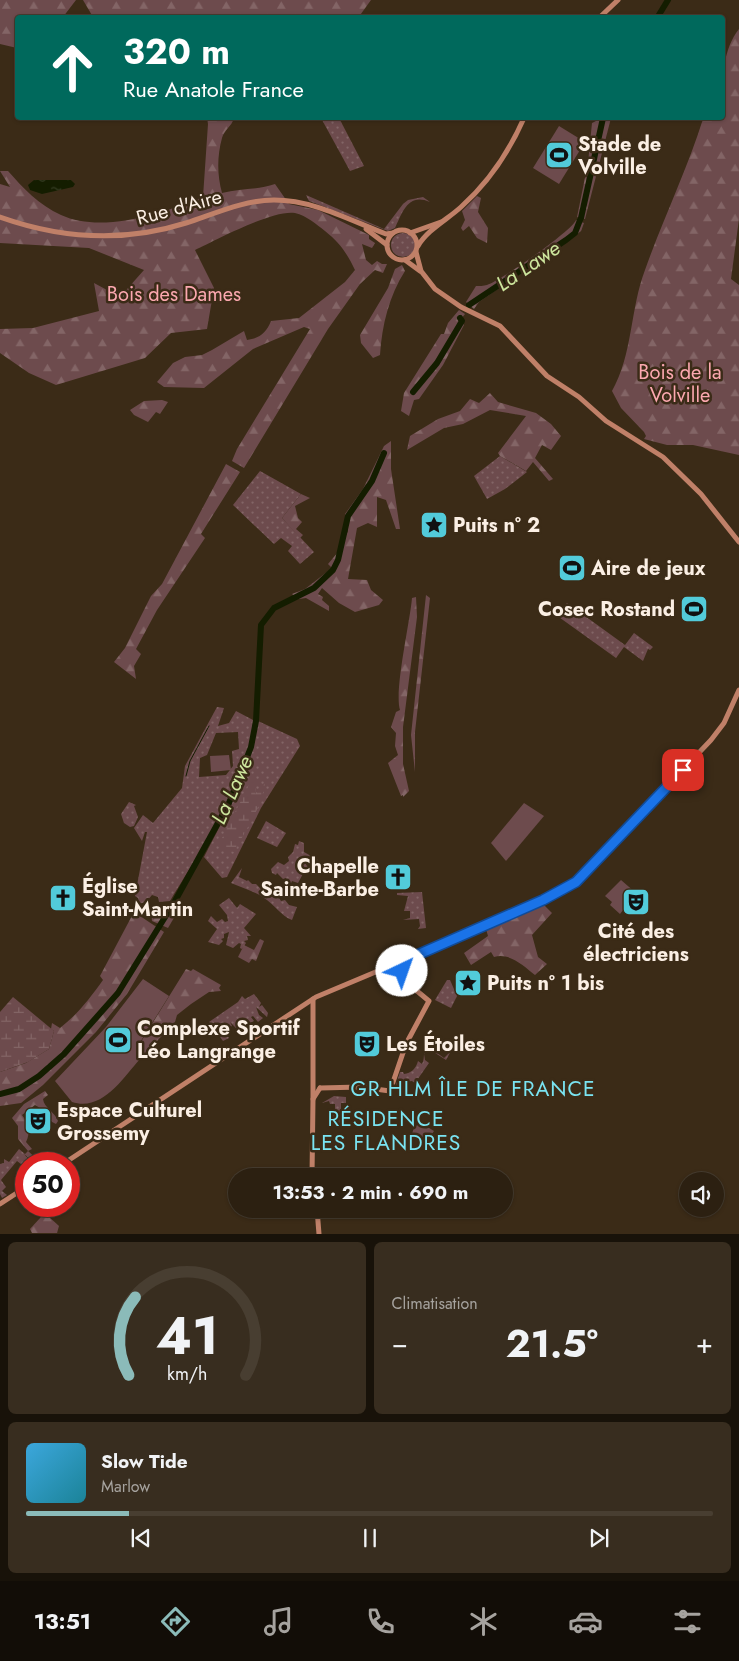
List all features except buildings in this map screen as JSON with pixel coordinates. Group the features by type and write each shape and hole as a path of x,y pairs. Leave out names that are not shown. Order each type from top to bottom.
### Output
{"main road":[{"path":"603,15 618,0"},
{"path":"404,260 411,258 418,246 486,181 508,150 523,120"},
{"name":"Rue d'Aire","path":"0,217 61,234 81,237 126,236 172,228 230,208 272,200 296,201 315,206 386,234 393,233"},
{"path":"410,232 446,219"},
{"name":"Rue d'Aire","path":"362,225 387,245"},
{"path":"418,246 415,237 410,232 403,230 393,233 387,245 391,256 404,260 421,271"},
{"path":"416,252 421,271 428,283 460,307 500,326 547,376 579,397 606,421 667,460 701,494 739,542"},
{"path":"80,1153 313,999 401,963 565,889 585,873 712,740 724,723 739,690"},
{"path":"320,1088 344,1086 390,1091 406,1044 429,1001 410,986 401,963"},
{"path":"312,1168 313,999"},
{"path":"313,1080 320,1088"},
{"path":"313,1099 320,1088"},
{"path":"0,1204 15,1195"},
{"path":"318,1218 319,1234"}],"green space":[{"path":"0,0 76,0 65,15 15,15 15,48 0,44"},
{"path":"83,0 371,0 360,15 92,15"},
{"name":"Bois de la Volville","path":"739,29 739,219 731,279 739,285 739,455 693,445 667,445 644,439 646,436 644,432 621,408 612,391 624,362 636,300 645,270 703,120 725,120 725,60"},
{"name":"Bois des Dames","path":"207,120 233,120 223,135 220,145 218,172 222,193 275,184 289,204 318,210 369,235 369,239 375,243 372,248 362,244 366,260 372,265 377,261 387,264 383,273 375,270 360,284 328,329 244,468 232,461 237,449 310,329 304,327 253,349 204,388 164,387 157,382 173,363 185,357 202,355 244,331 247,340 256,338 265,332 271,321 299,318 345,282 355,270 346,253 330,235 303,216 295,213 286,213 260,220 195,250 214,288 207,329 171,333 145,358 56,385 29,373 0,353 0,329 33,328 99,311 94,283 120,297 144,270 89,248 0,243 0,184 10,187 0,171 8,171 26,190 46,206 61,215 77,220 114,222 152,215 203,197"},
{"path":"322,120 340,120 364,166 350,171"},
{"path":"598,120 610,120 585,219 577,217 588,163 592,123"},
{"name":"Stade de Volville","path":"559,126 585,142 559,184 533,168"},
{"path":"306,195 384,229 408,200 423,197 430,202 416,200 411,202 403,211 395,228 388,231 309,201"},
{"path":"477,196 481,198 478,212 488,228 487,243 477,238 469,226 463,231 461,228 465,220 462,211"},
{"path":"576,220 584,223 581,231 576,235 479,302 474,309 466,302 476,286 483,286 494,282 520,266 572,226"},
{"path":"403,233 411,237 415,245 411,253 403,257 395,253 391,245 395,237"},
{"path":"402,265 405,271 387,311 380,355 373,358 361,343 360,335 388,288 395,269"},
{"path":"459,310 465,314 461,319 464,325 443,365 419,399 414,400 409,416 401,411 404,393 441,334 444,334 448,323"},
{"path":"490,393 498,402 536,413 551,424 561,436 551,450 542,445 535,458 553,479 549,481 533,462 526,471 498,453 526,416 490,410 463,424 444,428 407,450 410,436 438,419 460,411 470,399 479,403"},
{"path":"162,400 168,402 160,414 156,412 148,422 134,415 130,410 144,401"},
{"path":"391,441 391,469 400,529 396,529 386,500 377,497 377,527 368,523 357,528 348,579 367,580 371,590 383,600 379,605 355,612 339,603 322,588 318,594 323,597 322,600 329,606 329,611 306,598 299,599 292,594 305,589 332,568 328,564 339,551 348,531 345,514 363,489 384,446"},
{"path":"500,456 527,472 505,489 487,499 474,476"},
{"path":"226,464 240,472 201,534 205,538 157,610 136,649 141,654 134,666 136,679 114,662 125,648 151,596 162,584"},
{"path":"260,471 301,494 282,518 314,552 300,564 288,551 292,546 281,538 274,544 233,505"},
{"path":"301,494 310,498 295,506 298,518 302,522 296,529 303,535 300,538 282,518"},
{"path":"426,595 430,598 415,732 415,772 411,735"},
{"path":"416,597 417,617 403,727 403,764 409,791 403,797 388,763 398,755 395,746 396,733 391,727 396,712 400,710 399,688 401,673 412,598"},
{"path":"567,603 625,645 634,633 653,647 650,650 648,649 643,661 624,647 616,658 556,615"},
{"path":"217,707 224,708 218,726 229,723 236,711 253,720 249,751 234,790 214,828 170,901 159,902 158,897 152,895 146,902 138,904 138,898 135,896 147,832 145,832 142,841 134,828 143,815 153,823 182,788 185,766","holes":["238,732 239,749 232,751 233,766 226,775 199,777 200,758 207,755 216,733"]},
{"path":"258,721 297,739 300,746 261,808 227,877 222,878 204,857 244,774 255,739"},
{"path":"229,755 231,770 211,772 210,756"},
{"path":"253,777 257,780 255,794 265,783 252,819 234,852 218,846"},
{"path":"129,802 136,805 134,806 138,817 134,826 130,827 124,823 121,814"},
{"path":"524,803 544,816 506,861 491,843"},
{"path":"266,821 286,833 277,847 257,838"},
{"path":"299,841 304,843 304,852 318,860 315,863 307,860 306,865 315,871 307,874 304,872 298,883 292,881 291,883 277,873 276,875 272,873 271,869 278,862 284,865 289,861 288,857 293,852 295,844 298,845"},
{"path":"242,868 239,877 248,880 252,884 256,884 269,894 271,892 274,897 278,896 281,901 285,900 289,905 297,907 292,920 252,891 231,883"},
{"path":"621,880 636,893 620,914 610,905 612,902 605,896"},
{"path":"422,892 426,928 418,929 420,926 419,919 403,920 410,918 410,911 404,911 408,896 397,895 397,893"},
{"path":"229,898 237,908 240,904 256,914 244,928 251,936 247,936 248,940 244,941 246,943 242,949 239,943 233,948 226,945 229,932 224,934 224,938 221,939 223,941 219,945 208,942 217,929 208,921 211,916 217,922 222,919 225,922 228,921 227,915 219,905"},
{"path":"540,906 545,906 552,913 532,935 538,957 547,964 535,975 511,958 505,956 494,957 491,952 471,965 464,953 488,936 486,929"},
{"path":"176,907 178,911 168,928 152,921 151,911"},
{"path":"134,912 164,932 127,994 96,1032 43,1085 21,1103 0,1106 0,1072 26,1063 49,1049 54,1031 51,1029 52,1023 60,1028 78,1011 98,987 103,980 100,976"},
{"path":"260,939 264,941 256,961 252,959 249,963 238,957 244,945 254,950"},
{"path":"186,969 191,971 193,969 221,985 219,988 221,991 209,992 177,1015 175,1022 140,1059 139,1045"},
{"name":"Complexe Sportif Léo Langrange","path":"143,979 169,996 139,1044 140,1059 119,1084 102,1098 83,1104 72,1102 55,1081 106,1027"},
{"path":"447,980 450,980 457,996 451,1008 435,1000"},
{"path":"254,994 261,1003 259,1007 262,1005 268,1013 267,1017 256,1007 259,1015 263,1018 258,1022 253,1016 251,1017 254,1021 243,1026 241,1024 236,1028 230,1022 232,1026 228,1028 227,1026 223,1030 229,1038 223,1041 209,1022 238,1002 242,996 245,999"},
{"path":"13,997 54,1031 49,1049 28,1062 0,1072 0,1012"},
{"path":"429,1047 444,1058 451,1051 446,1060 429,1049 424,1054"},
{"path":"424,1054 425,1060 429,1063 415,1083 412,1081 405,1082 402,1086 410,1093 395,1088 400,1072 404,1074 411,1072 418,1061 422,1064"},
{"path":"45,1091 48,1095 43,1099 44,1102 58,1121 56,1124 53,1122 35,1105 22,1115 28,1128 26,1142 32,1149 28,1151 18,1139 18,1126 12,1118 24,1104"},
{"path":"334,1096 346,1097 346,1103 341,1103 341,1112 344,1113 341,1115 343,1125 337,1125 337,1120 335,1119 334,1125 328,1124 331,1122 331,1113 335,1113 335,1104 330,1104 329,1101 322,1103"},
{"path":"421,1123 434,1131 428,1140 420,1142 413,1137 408,1140 402,1135 412,1134 414,1127"},
{"path":"15,1154 15,1163 1,1180 6,1187 2,1191 7,1195 2,1198 0,1194 0,1164 4,1163 4,1159 9,1162"},
{"path":"41,1217 49,1217 59,1226 57,1233 32,1233 30,1229"}],"water":[{"path":"34,180 71,180 75,184 73,187 42,194 30,190 28,185"}],"waterway":[{"name":"La Lawe","path":"659,15 668,0"},
{"name":"La Lawe","path":"581,218 603,120"},
{"name":"La Lawe","path":"469,305 566,240 575,233 580,220"},
{"name":"La Lawe","path":"413,392 437,363 462,321 460,318"},
{"name":"La Lawe","path":"0,1094 19,1089 39,1076 64,1054 118,993 175,901 229,803 251,747 256,721 261,625 274,608 314,588 333,570 338,560 348,516 372,481 384,453"},
{"path":"186,776 190,761 209,726"}],"place":[{"name":"Stade de Volville","path":"559,155"},
{"name":"Puits n° 2","path":"434,525"},
{"name":"Aire de jeux","path":"572,568"},
{"name":"Cosec Rostand","path":"694,609"},
{"name":"Chapelle Sainte-Barbe","path":"398,877"},
{"name":"Église Saint-Martin","path":"63,898"},
{"name":"Cité des électriciens","path":"636,902"},
{"name":"Puits n° 1 bis","path":"468,983"},
{"name":"Complexe Sportif Léo Langrange","path":"118,1040"},
{"name":"Les Étoiles","path":"367,1044"},
{"name":"Espace Culturel Grossemy","path":"38,1121"}],"district":[{"name":"GR HLM ÎLE DE FRANCE","path":"473,1089"},
{"name":"RÉSIDENCE LES FLANDRES","path":"386,1131"}],"route":[{"path":"402,971 401,967 408,959 543,900 576,882 683,770"}]}
